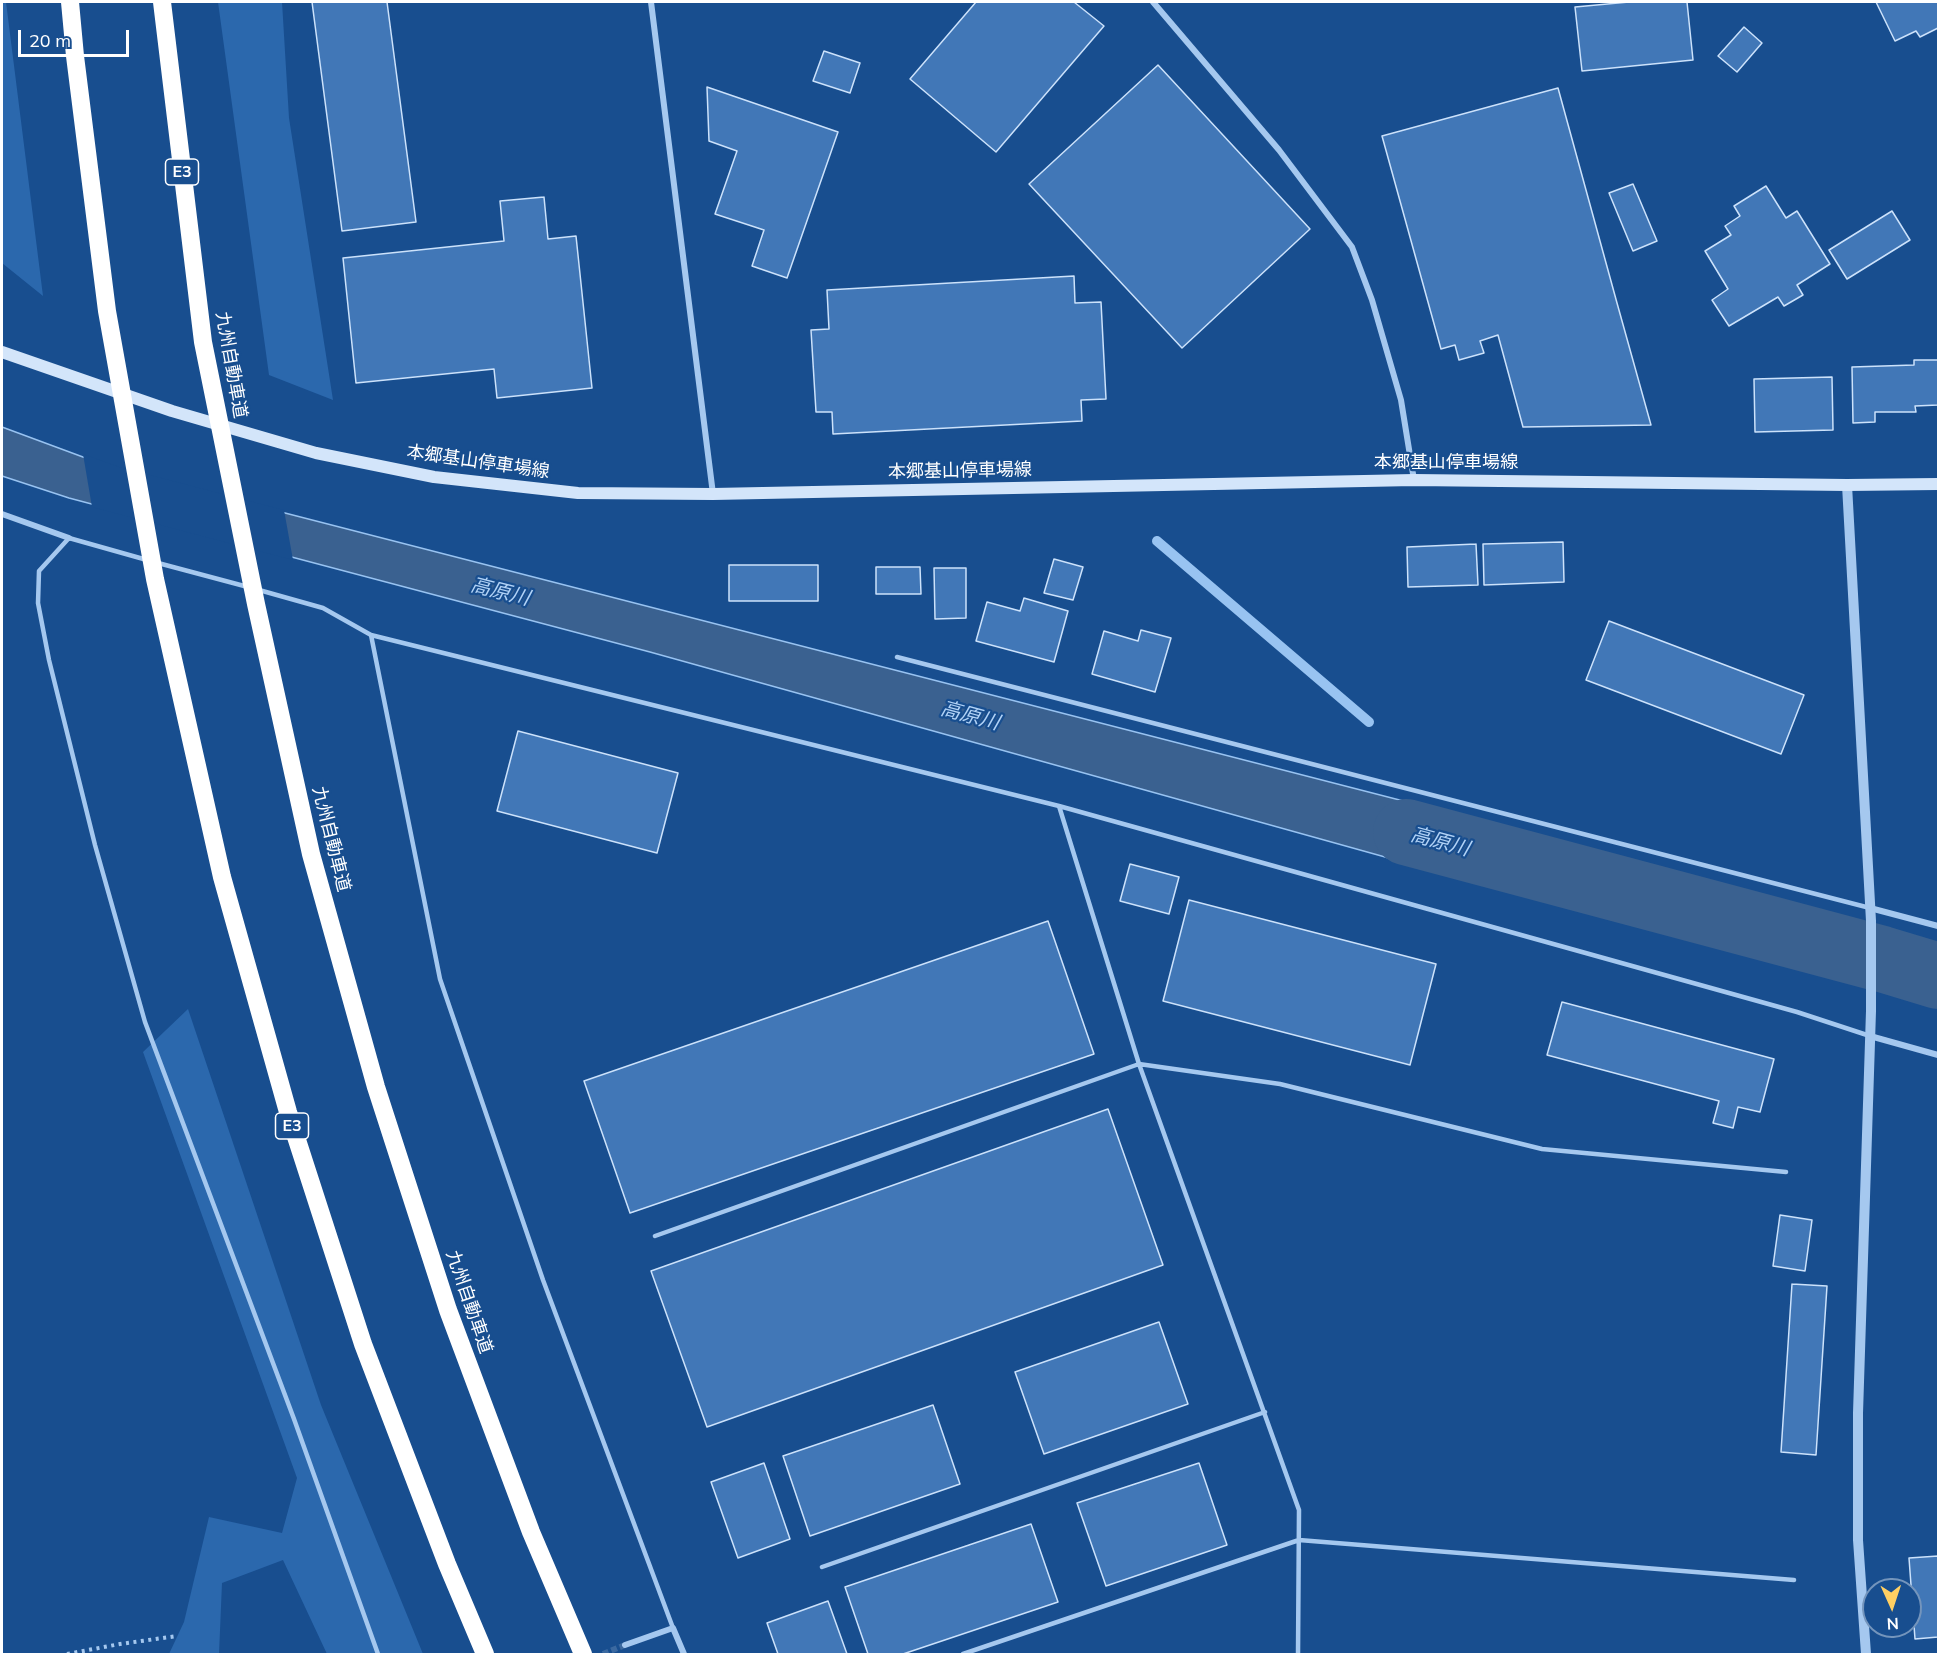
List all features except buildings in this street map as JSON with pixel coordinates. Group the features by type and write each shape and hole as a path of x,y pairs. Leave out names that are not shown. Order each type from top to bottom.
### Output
{"highway":[{"name":"E3","path":"70,2 107,311 155,579 222,877 288,1112 363,1344 447,1564 486,1654"},
{"name":"九州自動車道","path":"162,2 203,342 256,604 311,854 376,1087 452,1321 531,1532 583,1654"}],"main road":[{"name":"本郷基山停車場線","path":"2,352 172,411 316,453 423,475 578,493 713,494 1414,480 1938,484"}],"street":[{"path":"651,2 713,494"},
{"path":"1153,2 1279,150 1352,247 1372,300 1401,400 1414,480"},
{"path":"1846,485 1871,921 1870,1036 1858,1413 1858,1540 1866,1654"},
{"path":"2,514 69,538"},
{"path":"1870,908 1938,926"},
{"path":"1870,1036 1938,1055"},
{"path":"625,1645 673,1628 684,1654"}],"lane":[{"path":"378,1654 294,1419 146,1022 95,844 38,603 39,571 69,538 323,608 371,635 1059,806 1785,1008 1870,1036"},
{"path":"371,635 440,979 543,1280 673,1628"},
{"path":"897,657 1870,908"},
{"path":"1059,806 1139,1064 1299,1510 1298,1654"},
{"path":"655,1236 1139,1064 1280,1084 1542,1149 1786,1172"},
{"path":"822,1567 1265,1412"},
{"path":"963,1654 1299,1540 1794,1580"}],"path":[{"path":"67,1654 177,1636"}],"shaded area":[{"path":"2,2 6,2 43,296 2,263"},
{"path":"218,2 282,2 289,118 333,400 269,375"},
{"path":"188,1009 321,1405 423,1654 327,1654 283,1560 222,1583 219,1654 169,1654 184,1622 209,1517 282,1533 297,1478 143,1052"}],"water":[{"path":"2,427 118,470 1485,822 1507,891 650,652 69,498 2,476"}],"pier":[{"path":"83,454 119,467 284,510 293,560 92,507"}],"waterway":[{"path":"1157,541 1369,722"},
{"name":"高原川","path":"1406,832 1938,976"}],"tunnel":[{"path":"603,1654 625,1645"}]}
